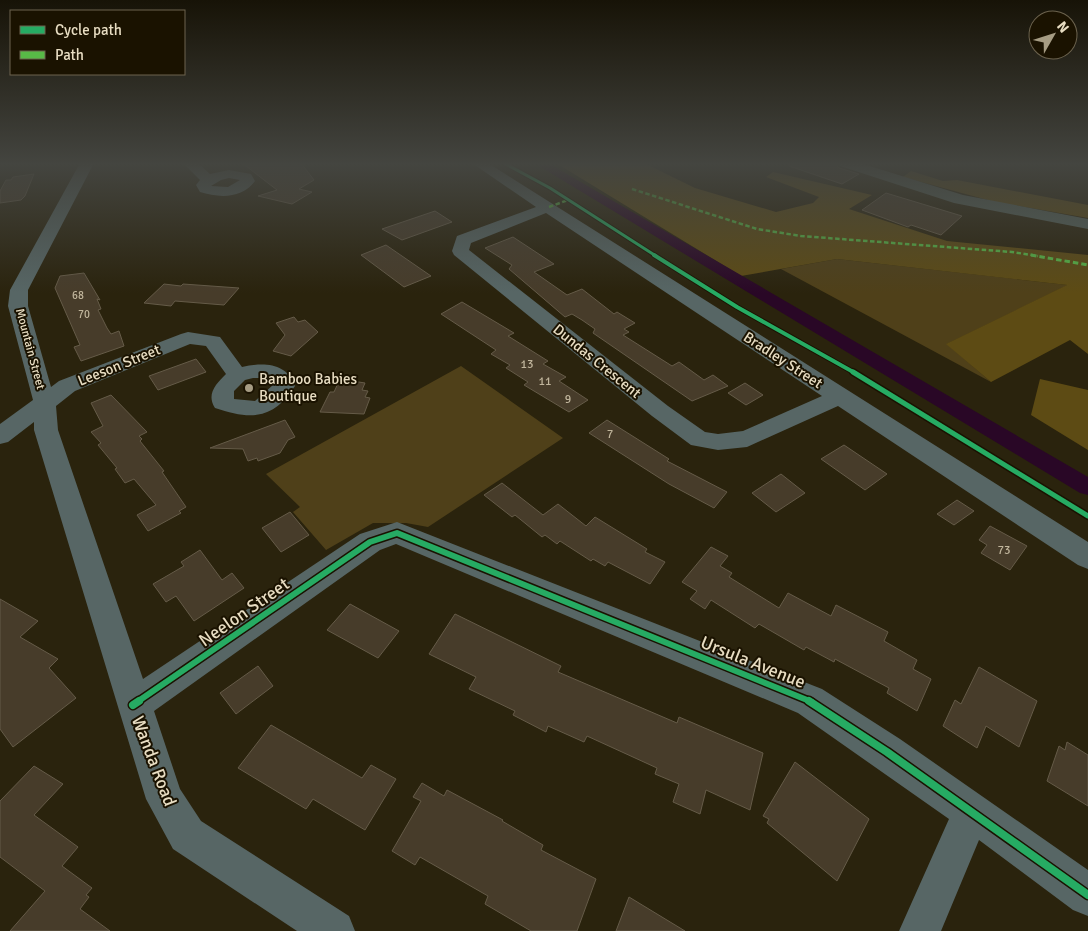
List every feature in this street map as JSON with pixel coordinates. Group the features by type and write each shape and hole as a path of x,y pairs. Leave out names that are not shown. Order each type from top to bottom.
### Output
{"main road":[{"path":"996,206 1088,224"}],"street":[{"name":"Mountain Street","path":"44,401 9,308 63,206"},
{"name":"Dundas Crescent","path":"548,207 463,240 460,251 652,405 699,439 718,442 747,439 840,397"},
{"name":"Bradley Street","path":"548,207 1088,557"},
{"name":"Leeson Street","path":"0,436 20,423 44,401 67,386 188,338 213,341 238,375"},
{"name":"Wanda Road","path":"44,401 46,430 133,705 165,799 187,835 334,931"},
{"name":"Ursula Avenue","path":"370,542 397,533 810,701 887,752 1088,895"},
{"name":"Neelon Street","path":"133,705 370,542"},
{"path":"920,931 971,812"}],"shaded area":[{"path":"627,206 757,206 776,212 799,206 853,206 849,209 947,241 1088,255 1088,354 1070,340 991,382 946,344 1067,285 837,259 741,276"},
{"path":"1021,206 1088,206 1088,218"},
{"path":"837,259 1068,285 947,344 991,382 781,269"},
{"path":"461,366 563,438 428,527 406,523 373,523 326,550 293,512 300,507 266,474"},
{"path":"1040,379 1088,390 1088,450 1031,415"}],"building":[{"path":"867,206 930,206 962,216 941,235 911,225 908,227 862,210"},
{"path":"435,211 452,222 402,240 382,229"},
{"path":"513,237 554,264 534,272 567,295 582,289 614,314 617,312 635,323 624,329 629,332 623,335 672,366 679,362 704,380 713,375 728,386 692,401 593,333 595,329 582,320 572,314 565,317 509,269 512,265 485,248"},
{"path":"386,245 431,276 404,287 361,255"},
{"path":"84,273 100,300 97,299 101,309 98,310 107,328 111,334 119,331 124,346 81,361 74,347 80,345 55,288 60,276"},
{"path":"164,284 239,288 224,305 175,301 171,306 144,303"},
{"path":"462,302 514,333 508,336 548,361 543,364 566,377 559,381 588,400 569,412 524,385 528,382 506,368 510,365 491,354 496,350 441,314"},
{"path":"294,317 298,322 305,320 318,332 291,356 273,351 285,335 276,323"},
{"path":"196,359 206,372 158,390 149,376"},
{"path":"340,379 365,383 362,390 368,391 365,397 370,398 364,414 320,412 330,392 334,392"},
{"path":"745,383 763,395 746,405 728,393"},
{"path":"111,395 147,432 139,436 142,439 140,441 164,471 162,472 186,507 179,511 181,513 148,531 137,515 156,505 134,479 125,483 115,469 117,468 98,445 101,443 91,432 103,426 91,403"},
{"path":"285,420 295,437 288,440 280,453 258,461 257,458 248,461 243,449 210,448"},
{"path":"607,420 669,459 667,461 727,492 714,508 669,484 589,433"},
{"path":"844,445 887,474 865,490 821,459"},
{"path":"781,474 805,493 776,512 752,493"},
{"path":"502,483 543,515 558,504 586,526 595,517 647,549 645,552 665,562 650,584 608,562 605,566 593,559 591,561 560,541 557,544 545,535 542,537 515,515 512,517 484,495"},
{"path":"957,500 974,511 954,525 937,514"},
{"path":"290,512 309,535 281,552 262,528"},
{"path":"990,526 1027,546 1010,570 981,553 987,545 979,540"},
{"path":"711,547 728,556 720,566 732,573 729,577 779,608 788,593 831,616 836,605 888,632 884,641 917,660 913,669 931,679 917,711 887,693 889,688 835,659 834,662 806,647 804,650 759,624 755,628 711,600 705,609 690,599 697,591 682,582"},
{"path":"200,550 222,580 232,573 244,588 194,621 176,596 166,602 153,584 184,566 181,562"},
{"path":"0,599 38,621 20,637 58,659 49,668 76,698 13,747 0,729"},
{"path":"350,604 399,631 378,658 327,630"},
{"path":"455,614 561,666 558,672 677,723 679,717 763,753 750,810 706,790 700,814 673,802 679,784 655,774 657,768 587,736 584,742 548,726 546,732 513,715 515,711 469,689 476,677 429,654"},
{"path":"258,666 273,686 236,714 220,693"},
{"path":"979,667 1037,701 1019,747 986,726 977,748 943,726 955,700 961,704"},
{"path":"271,725 362,778 371,765 396,779 365,830 313,799 306,809 238,768"},
{"path":"1067,742 1088,755 1088,806 1047,781 1059,746 1065,750"},
{"path":"795,762 869,819 837,881 767,823 769,819 763,816"},
{"path":"34,766 63,784 34,815 78,847 62,866 92,888 86,895 89,897 80,909 110,931 10,931 45,891 0,857 0,801"},
{"path":"422,783 444,796 447,790 503,820 543,845 541,850 596,879 577,931 531,931 485,904 488,896 420,857 415,865 392,851 421,801 413,797"},
{"path":"629,897 685,931 616,931"}],"waterway":[{"path":"613,206 1088,487"}],"marked path":[{"path":"687,206 757,229 801,236 1012,252 1088,265"}],"cycle path":[{"path":"576,206 737,307 854,372 1088,516"},
{"path":"133,705 370,542 397,533 810,701 887,752 1088,895"}],"place":[{"name":"Bamboo Babies Boutique","path":"249,388"}]}
